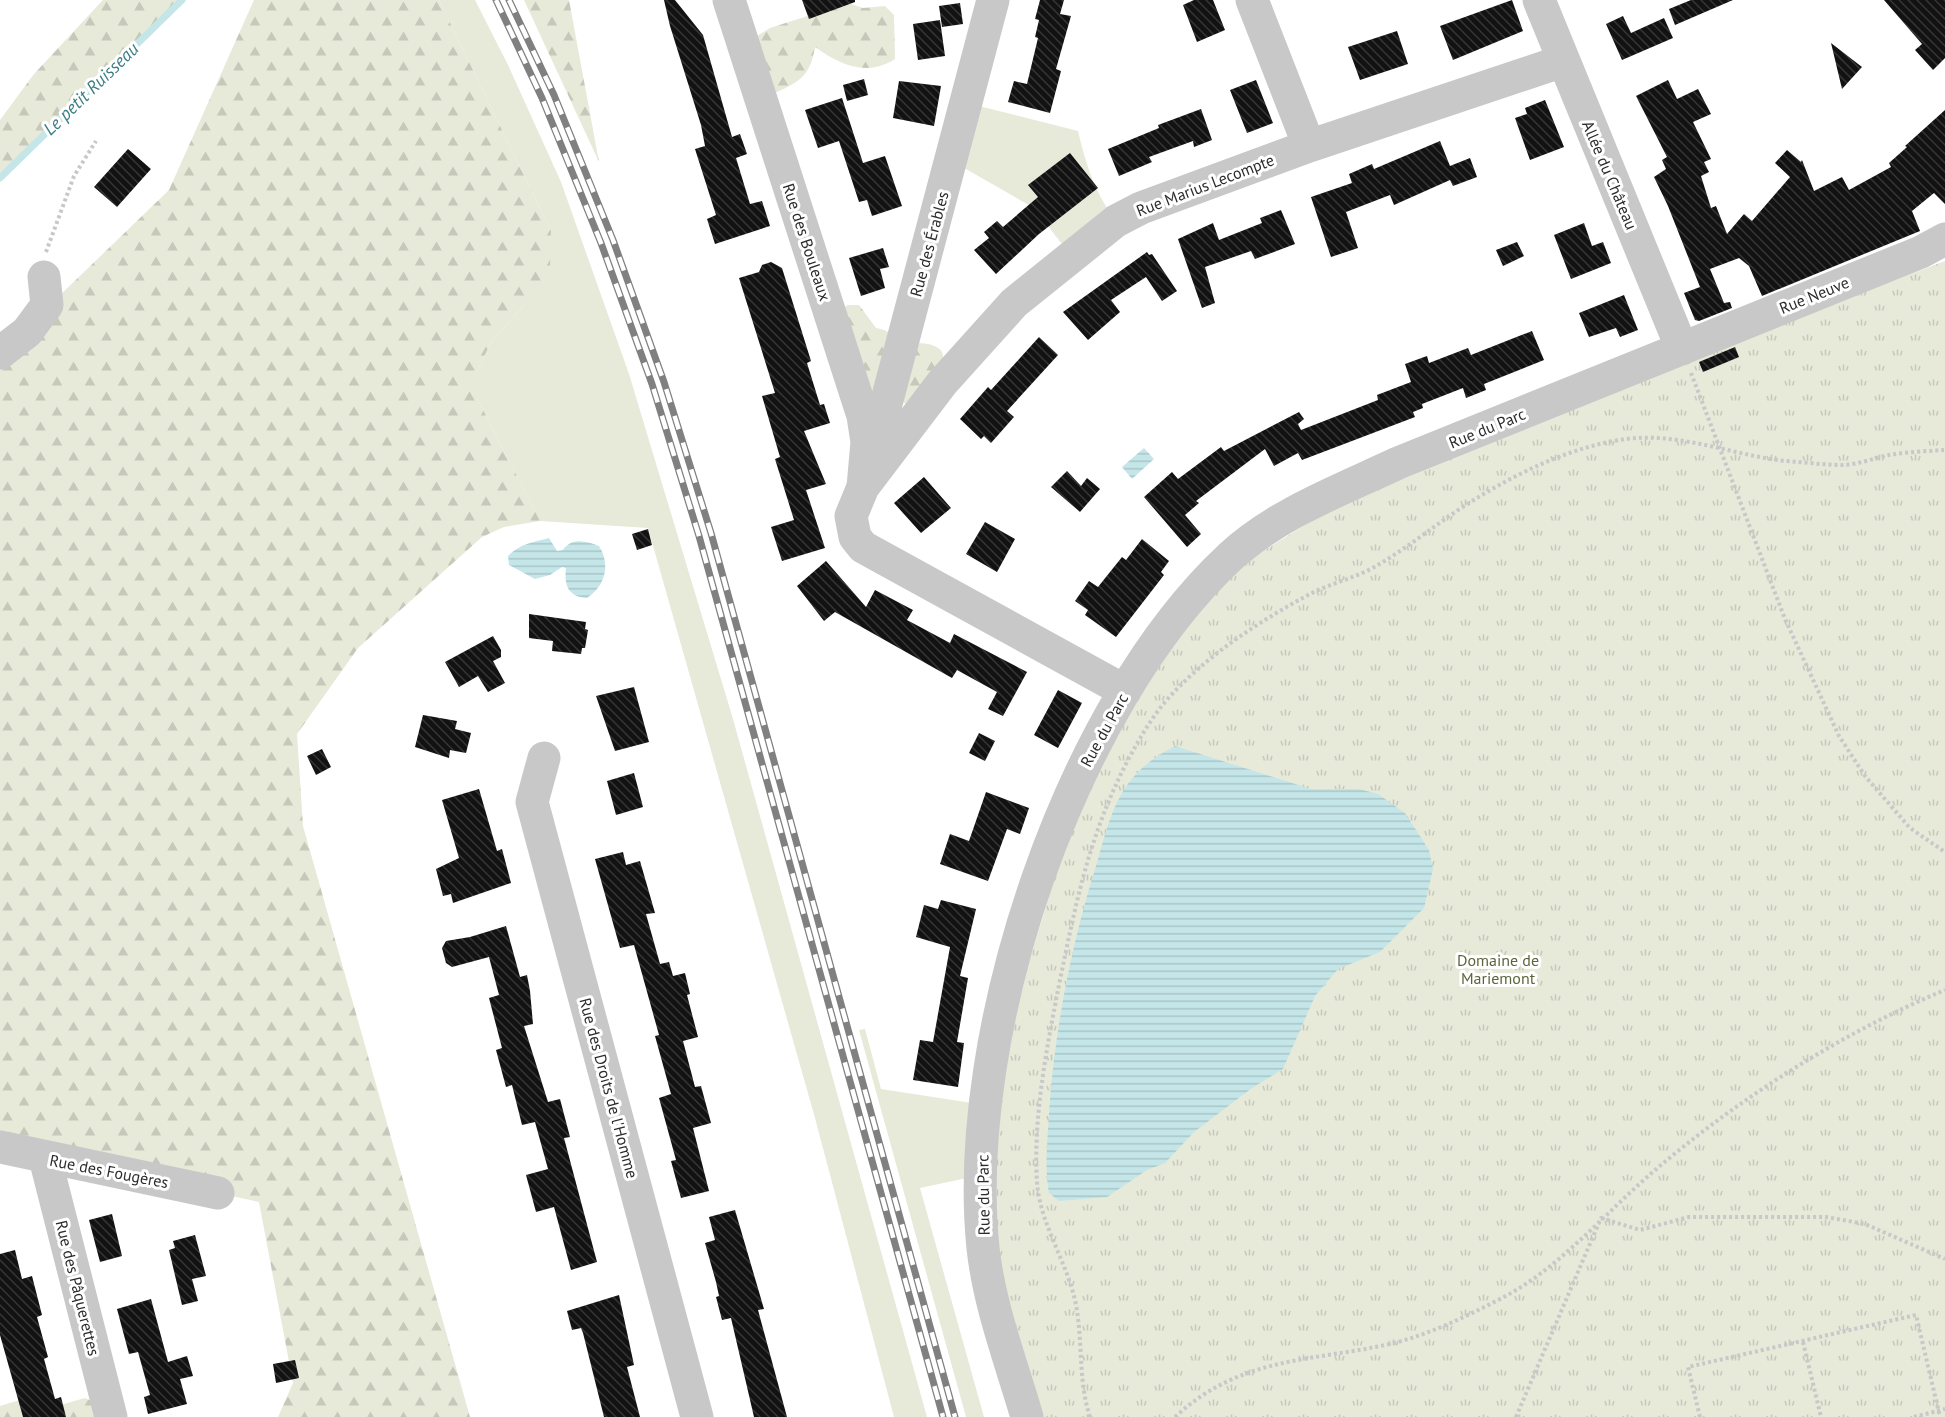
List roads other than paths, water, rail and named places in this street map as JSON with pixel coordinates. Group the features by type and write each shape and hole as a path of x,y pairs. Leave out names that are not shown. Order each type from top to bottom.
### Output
{"street":[{"name":"Rue des Bouleaux","path":"729,0 862,416 867,442 863,488"},
{"name":"Rue des Érables","path":"863,488 993,0"},
{"path":"1252,0 1309,146"},
{"name":"Allée du Château","path":"1539,0 1682,349"},
{"name":"Rue Marius Lecompte","path":"915,417 1014,303 1116,221 1141,208 1309,146 1563,61"},
{"name":"Rue Neuve","path":"1682,349 1945,239"},
{"path":"0,353 27,332 47,305 44,277"},
{"name":"Rue du Parc","path":"1027,1417 984,1250 980,1188 985,1105 1010,977 1050,842 1076,782 1125,691 1167,624 1188,599 1233,555 1285,518 1313,502 1398,464 1682,349"},
{"name":"Rue des Bouleaux","path":"915,417 863,488 851,516 855,537 863,547 1125,691"},
{"name":"Rue des Droits de l'Homme","path":"544,758 532,802 697,1417"},
{"name":"Rue des Fougères","path":"0,1147 218,1193"},
{"name":"Rue des Pâquerettes","path":"45,1158 111,1417"}],"water":[{"path":"1144,448 1154,459 1132,479 1122,467"},
{"path":"549,538 557,551 575,542 599,546 605,560 604,575 598,587 587,598 571,593 566,580 566,568 562,567 550,575 535,579 509,565 508,556 517,549"},
{"path":"1175,746 1311,789 1359,789 1378,794 1405,813 1429,850 1433,869 1424,908 1380,952 1338,969 1315,996 1283,1069 1252,1088 1194,1132 1165,1163 1147,1170 1107,1197 1059,1201 1049,1193 1047,1152 1049,1112 1060,1018 1079,926 1117,801 1139,771"}],"waterway":[{"name":"Le petit Ruisseau","path":"0,178 182,0"}],"railway":[{"path":"496,0 542,98 601,243 652,384 699,536 943,1417"},
{"path":"509,0 554,95 613,240 664,382 711,533 955,1417"}],"park label":[{"name":"Domaine de Mariemont","path":"1498,969"}]}
